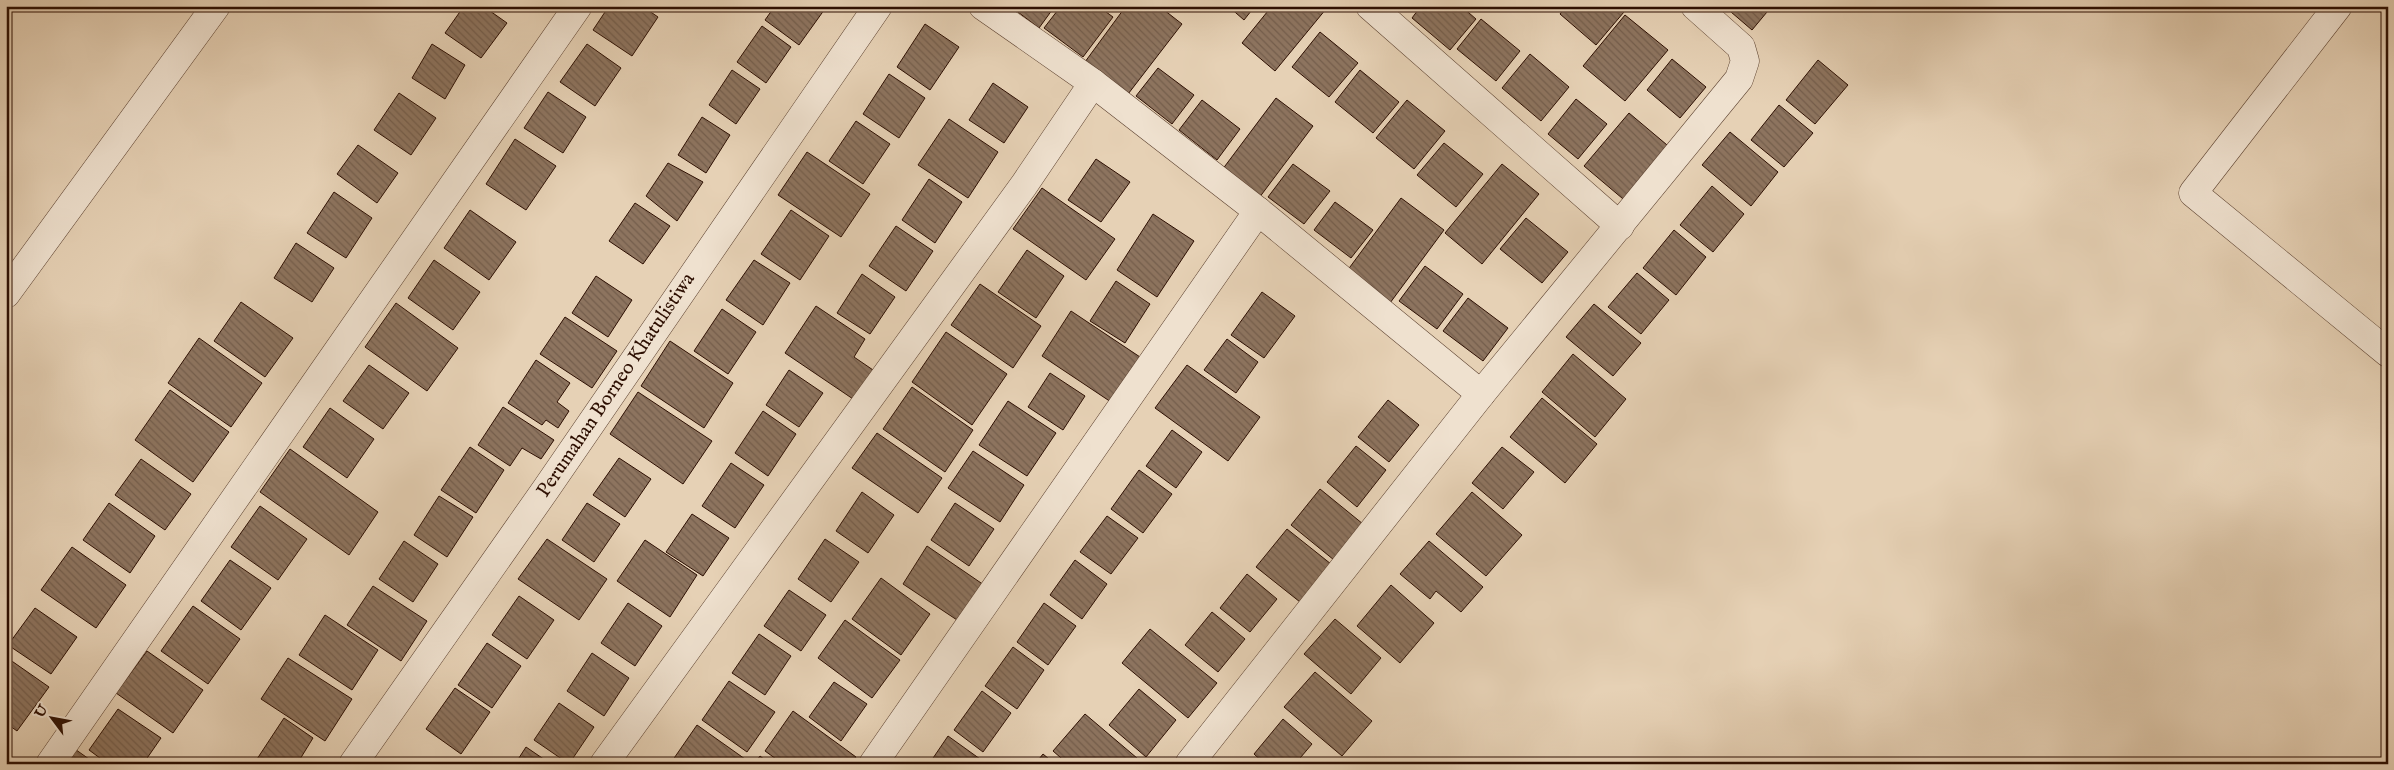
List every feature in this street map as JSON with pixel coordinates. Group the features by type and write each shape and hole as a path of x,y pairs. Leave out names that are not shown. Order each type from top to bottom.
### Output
{"street":[{"path":"6,294 216,6"},
{"path":"50,764 578,6"},
{"name":"Perumahan Borneo Khatulistiwa","path":"353,764 540,497 878,6"},
{"path":"983,6 1093,83 1258,211 1481,394"},
{"path":"1370,6 1620,226"},
{"path":"1189,764 1481,394 1739,79 1746,61 1741,47 1695,6"},
{"path":"2338,6 2193,193 2388,353"},
{"path":"604,764 1024,185 1093,83"},
{"path":"873,764 1258,211"}],"building":[{"path":"464,6 483,6 507,23 481,58 445,33"},
{"path":"609,6 642,6 658,17 632,56 593,30"},
{"path":"775,6 827,6 799,45 765,20"},
{"path":"1010,6 1055,6 1039,28"},
{"path":"1061,6 1098,6 1113,17 1083,57 1044,28"},
{"path":"1126,6 1159,6 1182,24 1125,98 1082,66"},
{"path":"1228,6 1255,6 1244,20"},
{"path":"1272,6 1323,6 1326,9 1275,71 1242,43"},
{"path":"1421,6 1461,6 1476,19 1450,50 1412,18"},
{"path":"1566,6 1617,6 1624,12 1596,45 1560,14"},
{"path":"1724,6 1772,6 1752,30"},
{"path":"1625,15 1668,50 1625,101 1583,66"},
{"path":"1481,19 1520,51 1496,81 1457,49"},
{"path":"925,24 959,47 930,90 897,67"},
{"path":"762,26 791,47 766,83 737,62"},
{"path":"1320,32 1358,63 1329,97 1292,67"},
{"path":"432,44 465,65 445,99 412,78"},
{"path":"587,44 621,68 595,106 560,82"},
{"path":"1530,54 1569,87 1541,121 1502,88"},
{"path":"1672,59 1706,87 1680,118 1647,90"},
{"path":"1818,60 1848,85 1815,124 1786,100"},
{"path":"1158,68 1194,95 1172,124 1136,96"},
{"path":"732,70 760,89 736,124 709,105"},
{"path":"1360,70 1399,102 1373,133 1335,102"},
{"path":"889,74 925,98 899,138 863,114"},
{"path":"993,83 1028,107 1004,143 969,120"},
{"path":"548,92 586,117 563,153 524,128"},
{"path":"399,93 436,118 411,155 374,130"},
{"path":"1276,98 1313,126 1259,198 1222,170"},
{"path":"1576,99 1607,124 1578,159 1548,134"},
{"path":"1202,100 1240,129 1217,160 1179,130"},
{"path":"1407,100 1445,131 1414,169 1376,138"},
{"path":"1779,105 1813,133 1784,167 1751,140"},
{"path":"1629,113 1673,150 1629,204 1584,166"},
{"path":"702,117 730,135 706,173 678,155"},
{"path":"949,119 998,152 968,198 918,165"},
{"path":"856,121 890,144 863,184 829,161"},
{"path":"1730,132 1778,172 1751,206 1702,165"},
{"path":"515,139 556,166 526,210 486,184"},
{"path":"1444,143 1483,174 1456,207 1417,175"},
{"path":"358,145 398,173 377,203 337,174"},
{"path":"807,152 870,194 841,237 778,195"},
{"path":"1096,159 1130,182 1101,222 1068,200"},
{"path":"668,163 703,182 677,221 646,196"},
{"path":"1293,164 1330,191 1304,224 1268,197"},
{"path":"1502,164 1539,194 1482,264 1445,233"},
{"path":"929,179 962,202 935,243 902,220"},
{"path":"1712,186 1744,214 1713,252 1680,225"},
{"path":"1042,188 1115,239 1086,280 1013,229"},
{"path":"334,192 372,218 346,258 307,233"},
{"path":"1401,198 1444,230 1390,303 1347,271"},
{"path":"1335,202 1373,230 1351,258 1314,230"},
{"path":"635,203 670,226 643,264 609,241"},
{"path":"470,210 516,242 489,280 444,248"},
{"path":"791,210 829,236 800,280 761,254"},
{"path":"1153,214 1194,241 1157,297 1117,270"},
{"path":"1526,218 1568,252 1542,283 1500,249"},
{"path":"896,226 933,251 906,291 869,266"},
{"path":"1674,230 1706,257 1676,295 1643,268"},
{"path":"296,243 334,268 312,302 274,278"},
{"path":"1027,250 1064,276 1036,318 998,292"},
{"path":"434,260 480,292 453,330 408,298"},
{"path":"754,260 790,283 763,325 726,300"},
{"path":"1425,266 1463,294 1437,329 1399,301"},
{"path":"1637,273 1669,300 1641,334 1608,307"},
{"path":"862,274 895,297 870,334 837,313"},
{"path":"596,276 632,300 608,337 572,313"},
{"path":"1116,281 1150,304 1125,343 1090,321"},
{"path":"980,284 1041,326 1013,368 951,325"},
{"path":"1262,292 1295,316 1264,358 1231,335"},
{"path":"1468,298 1508,328 1483,361 1443,331"},
{"path":"241,302 293,338 265,377 214,341"},
{"path":"396,303 458,348 427,391 365,347"},
{"path":"1594,304 1641,343 1613,376 1566,337"},
{"path":"816,306 865,339 854,357 876,372 856,401 785,353"},
{"path":"722,309 756,332 728,374 694,351"},
{"path":"1071,311 1140,357 1111,402 1042,356"},
{"path":"565,317 617,351 592,388 540,354"},
{"path":"946,332 1007,374 972,425 912,382"},
{"path":"199,338 262,383 231,427 168,383"},
{"path":"1227,339 1258,362 1236,393 1204,370"},
{"path":"670,341 733,383 704,428 641,386"},
{"path":"1573,354 1626,399 1595,437 1542,392"},
{"path":"536,360 570,383 557,402 569,411 558,428 546,420 542,425 508,403"},
{"path":"369,365 409,393 383,429 343,401"},
{"path":"1187,365 1260,417 1228,461 1155,408"},
{"path":"789,370 823,393 799,427 766,405"},
{"path":"1050,373 1085,396 1063,430 1028,407"},
{"path":"912,387 973,430 945,472 883,429"},
{"path":"170,390 229,432 193,482 135,440"},
{"path":"638,392 712,441 683,484 610,434"},
{"path":"1542,398 1597,444 1565,483 1510,437"},
{"path":"1388,400 1419,425 1389,462 1358,437"},
{"path":"1008,401 1056,433 1027,476 979,445"},
{"path":"503,407 554,440 541,459 522,448 510,466 478,445"},
{"path":"330,408 374,439 347,478 303,447"},
{"path":"763,411 796,434 768,476 735,453"},
{"path":"1172,430 1202,452 1176,488 1146,466"},
{"path":"877,433 942,478 918,513 852,468"},
{"path":"1356,446 1386,470 1357,507 1327,482"},
{"path":"470,447 504,470 476,513 441,490"},
{"path":"1502,447 1534,472 1503,509 1472,483"},
{"path":"290,449 378,512 349,555 260,492"},
{"path":"973,451 1024,485 1000,522 948,488"},
{"path":"619,458 651,479 625,517 593,495"},
{"path":"141,459 191,494 165,530 115,495"},
{"path":"731,463 764,485 735,528 702,506"},
{"path":"1139,470 1172,494 1143,533 1111,509"},
{"path":"1320,489 1363,524 1334,560 1291,525"},
{"path":"862,492 894,515 868,553 836,531"},
{"path":"1472,492 1522,535 1486,576 1436,534"},
{"path":"439,496 473,517 447,557 414,535"},
{"path":"109,503 155,536 130,573 83,540"},
{"path":"587,503 620,524 594,562 562,540"},
{"path":"955,503 994,529 969,566 931,540"},
{"path":"260,506 307,539 278,580 231,547"},
{"path":"692,514 729,538 703,576 666,552"},
{"path":"1107,516 1138,538 1111,574 1080,552"},
{"path":"1287,529 1331,564 1300,602 1256,567"},
{"path":"547,539 607,579 579,620 518,579"},
{"path":"825,539 859,562 831,602 798,579"},
{"path":"645,540 697,575 670,617 617,581"},
{"path":"404,541 438,564 413,602 379,579"},
{"path":"1429,541 1483,587 1461,612 1436,591 1430,599 1400,574"},
{"path":"927,546 984,585 960,622 903,584"},
{"path":"72,547 126,585 96,628 41,590"},
{"path":"230,560 271,588 241,630 201,601"},
{"path":"1075,560 1107,584 1082,619 1050,595"},
{"path":"1247,574 1277,599 1250,632 1220,608"},
{"path":"881,578 930,614 901,655 852,619"},
{"path":"1391,585 1434,623 1400,663 1357,626"},
{"path":"373,586 427,621 401,661 347,625"},
{"path":"789,590 826,615 801,651 764,626"},
{"path":"519,596 554,620 527,659 492,635"},
{"path":"628,603 662,626 635,666 601,643"},
{"path":"1044,603 1076,626 1048,665 1017,642"},
{"path":"193,606 240,639 208,684 161,651"},
{"path":"35,608 77,637 51,674 8,645"},
{"path":"1212,612 1245,639 1218,672 1185,645"},
{"path":"325,615 378,650 352,690 299,655"},
{"path":"1335,619 1381,658 1351,694 1304,654"},
{"path":"845,620 900,660 872,698 818,658"},
{"path":"1150,629 1217,683 1188,718 1122,663"},
{"path":"759,634 791,656 765,695 732,673"},
{"path":"487,643 521,666 492,708 458,685"},
{"path":"1013,647 1044,670 1017,709 985,686"},
{"path":"147,651 203,690 173,733 116,693"},
{"path":"592,653 629,678 604,716 567,691"},
{"path":"6,657 49,687 17,731 6,723"},
{"path":"288,658 352,699 325,741 261,699"},
{"path":"1315,672 1372,721 1342,756 1284,707"},
{"path":"729,681 775,712 747,752 702,720"},
{"path":"834,682 867,704 841,741 809,717"},
{"path":"455,688 490,712 461,754 426,729"},
{"path":"1139,689 1176,720 1146,757 1109,725"},
{"path":"982,691 1011,713 983,752 954,730"},
{"path":"559,703 594,727 569,764 534,740"},
{"path":"118,709 161,738 143,764 108,764 89,750"},
{"path":"793,711 856,757 851,764 783,764 765,751"},
{"path":"1085,714 1144,764 1068,764 1053,751"},
{"path":"284,718 313,738 297,764 264,764 257,759"},
{"path":"1283,719 1312,744 1295,764 1265,764 1254,754"},
{"path":"697,725 745,759 742,764 670,764"},
{"path":"948,736 987,764 929,764"},
{"path":"72,747 96,764 60,764"},
{"path":"526,747 551,764 515,764"},
{"path":"1043,754 1055,764 1035,764"},
{"path":"760,756 770,764 754,764"}]}
